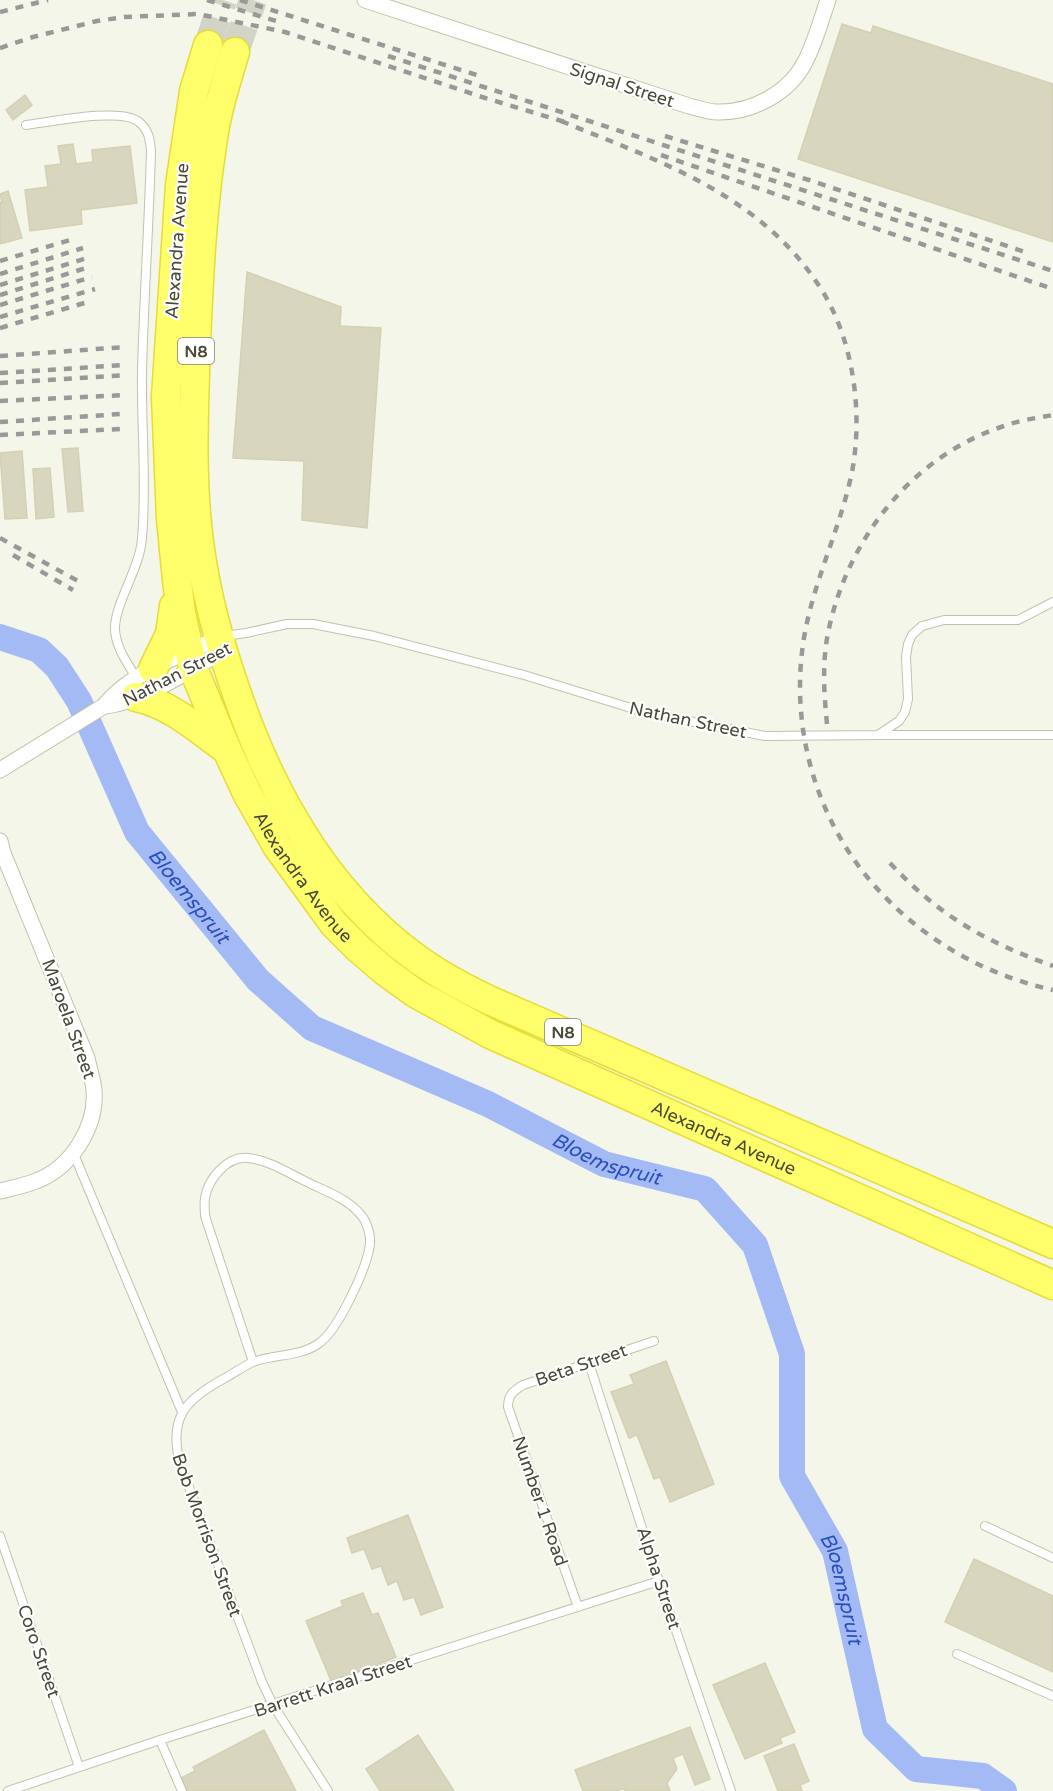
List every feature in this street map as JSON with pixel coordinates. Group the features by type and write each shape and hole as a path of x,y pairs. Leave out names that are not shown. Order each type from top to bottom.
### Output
{"highway":[{"name":"Alexandra Avenue","path":"208,45 194,91 186,138 173,273 166,397 171,519 181,613 191,659 227,750 247,793 277,846 334,924 359,949 415,993 490,1034 1053,1285"},
{"name":"Alexandra Avenue","path":"235,52 212,144 198,298 194,410 196,519 206,583 226,645 243,712 265,766 301,832 340,885 363,910 385,932 433,970 491,1001 1053,1244"},
{"path":"177,580 170,634 143,685 150,700 165,707 227,750"}],"street":[{"name":"Signal Street","path":"365,0 689,106 715,112 736,111 756,105 775,95 792,81 805,62 828,0"},
{"name":"Nathan Street","path":"0,770 100,709 120,705 143,685 191,659 226,645"},
{"name":"Nathan Street","path":"143,685 191,659"},
{"name":"Maroela Street","path":"0,841 79,1037 94,1089 93,1111 85,1135 74,1152 57,1168 37,1181 0,1191"}],"lane":[{"path":"26,125 122,115 138,121 149,135 151,151 142,370 144,514 138,560 118,611 115,628 120,650 143,685"},
{"path":"878,735 899,721 905,712 908,699 906,657 908,644 912,635 922,626 944,620 1018,620 1053,602"},
{"name":"Nathan Street","path":"226,645 231,634 287,624 313,624 524,675 644,712 765,736 1053,735"},
{"name":"Nathan Street","path":"226,645 246,633"},
{"path":"74,1152 182,1412 194,1397 213,1384 254,1362 304,1351 320,1343 333,1330 343,1315 370,1244 369,1229 361,1215 344,1200 265,1162 246,1158 232,1161 219,1171 211,1182 205,1198 205,1216 254,1362"},
{"name":"Beta Street","path":"510,1394 523,1385 654,1341"},
{"name":"Alpha Street","path":"589,1363 659,1581 732,1791"},
{"name":"Number 1 Road","path":"510,1394 507,1407 578,1607"},
{"name":"Bob Morrison Street","path":"182,1412 176,1427 175,1444 180,1464 250,1654 273,1706 328,1791"},
{"path":"985,1526 1053,1558"},
{"name":"Coro Street","path":"0,1536 79,1767"},
{"name":"Barrett Kraal Street","path":"8,1791 160,1740 273,1706 659,1581"},
{"path":"957,1654 1053,1696"},
{"path":"160,1740 182,1791"}],"building":[{"path":"842,24 871,33 873,26 1053,84 1053,242 798,159"},
{"path":"25,95 32,105 13,120 6,110"},
{"path":"73,144 76,164 93,162 92,150 130,146 137,203 81,210 82,224 30,231 25,190 48,187 45,166 61,164 58,146"},
{"path":"8,191 22,238 0,244 0,202 2,202 0,194"},
{"path":"247,272 341,307 340,326 381,328 367,528 302,520 304,461 233,458"},
{"path":"78,448 83,511 68,512 62,449"},
{"path":"22,451 27,518 5,519 0,453"},
{"path":"50,468 54,517 36,519 33,469"},
{"path":"666,1361 714,1484 670,1502 660,1477 654,1479 637,1435 629,1438 611,1392 634,1384 630,1375"},
{"path":"408,1515 443,1607 421,1615 414,1597 404,1600 397,1581 388,1585 381,1566 372,1569 364,1549 352,1553 347,1538"},
{"path":"974,1559 1053,1596 1053,1672 945,1622"},
{"path":"363,1593 372,1615 378,1613 396,1657 332,1683 306,1621 343,1606 341,1601"},
{"path":"765,1663 795,1732 780,1738 782,1743 745,1759 713,1685"},
{"path":"690,1727 710,1779 695,1785 683,1754 673,1758 677,1769 667,1783 670,1791 625,1791 624,1788 617,1791 583,1791 575,1770"},
{"path":"264,1730 296,1791 186,1791 179,1779 195,1771 193,1767"},
{"path":"418,1735 454,1791 380,1791 366,1769"},
{"path":"794,1744 809,1781 800,1785 802,1791 778,1791 764,1756"}],"waterway":[{"name":"Bloemspruit","path":"0,637 39,650 57,667 79,701 137,832 258,980 312,1028 488,1104 604,1164 705,1189 755,1245 792,1354 792,1476 835,1551 875,1729 916,1769 983,1776 1004,1791"}],"tunnel":[{"path":"208,45 223,0"},
{"path":"235,52 253,0"}],"railway":[{"path":"0,12 48,0"},
{"path":"207,0 276,21"},
{"path":"240,0 483,77"},
{"path":"0,48 97,21 124,17 198,14 285,32 568,123"},
{"path":"388,56 1053,271"},
{"path":"561,121 672,168 740,206 771,230 799,258 823,292 834,312 849,356 856,403 856,427 852,472 842,511 816,588 806,627 801,660 800,694 803,727 809,760 819,791 848,851 868,878 907,918 951,950 975,963 1000,974 1053,990"},
{"path":"665,136 809,180 1028,253"},
{"path":"661,155 1053,289"},
{"path":"0,261 70,240"},
{"path":"0,274 83,248"},
{"path":"0,285 87,258"},
{"path":"0,295 89,267"},
{"path":"0,305 92,277"},
{"path":"0,317 95,289"},
{"path":"0,328 91,301"},
{"path":"0,356 125,347"},
{"path":"0,373 125,365"},
{"path":"0,383 126,375"},
{"path":"0,401 125,395"},
{"path":"0,422 121,414"},
{"path":"827,724 824,667 828,633 837,598 868,534 913,480 940,458 971,440 1010,424 1053,415"},
{"path":"0,435 120,429"},
{"path":"0,538 78,581"},
{"path":"13,555 73,590"},
{"path":"890,863 908,882 945,913 985,937 1053,966"}]}
